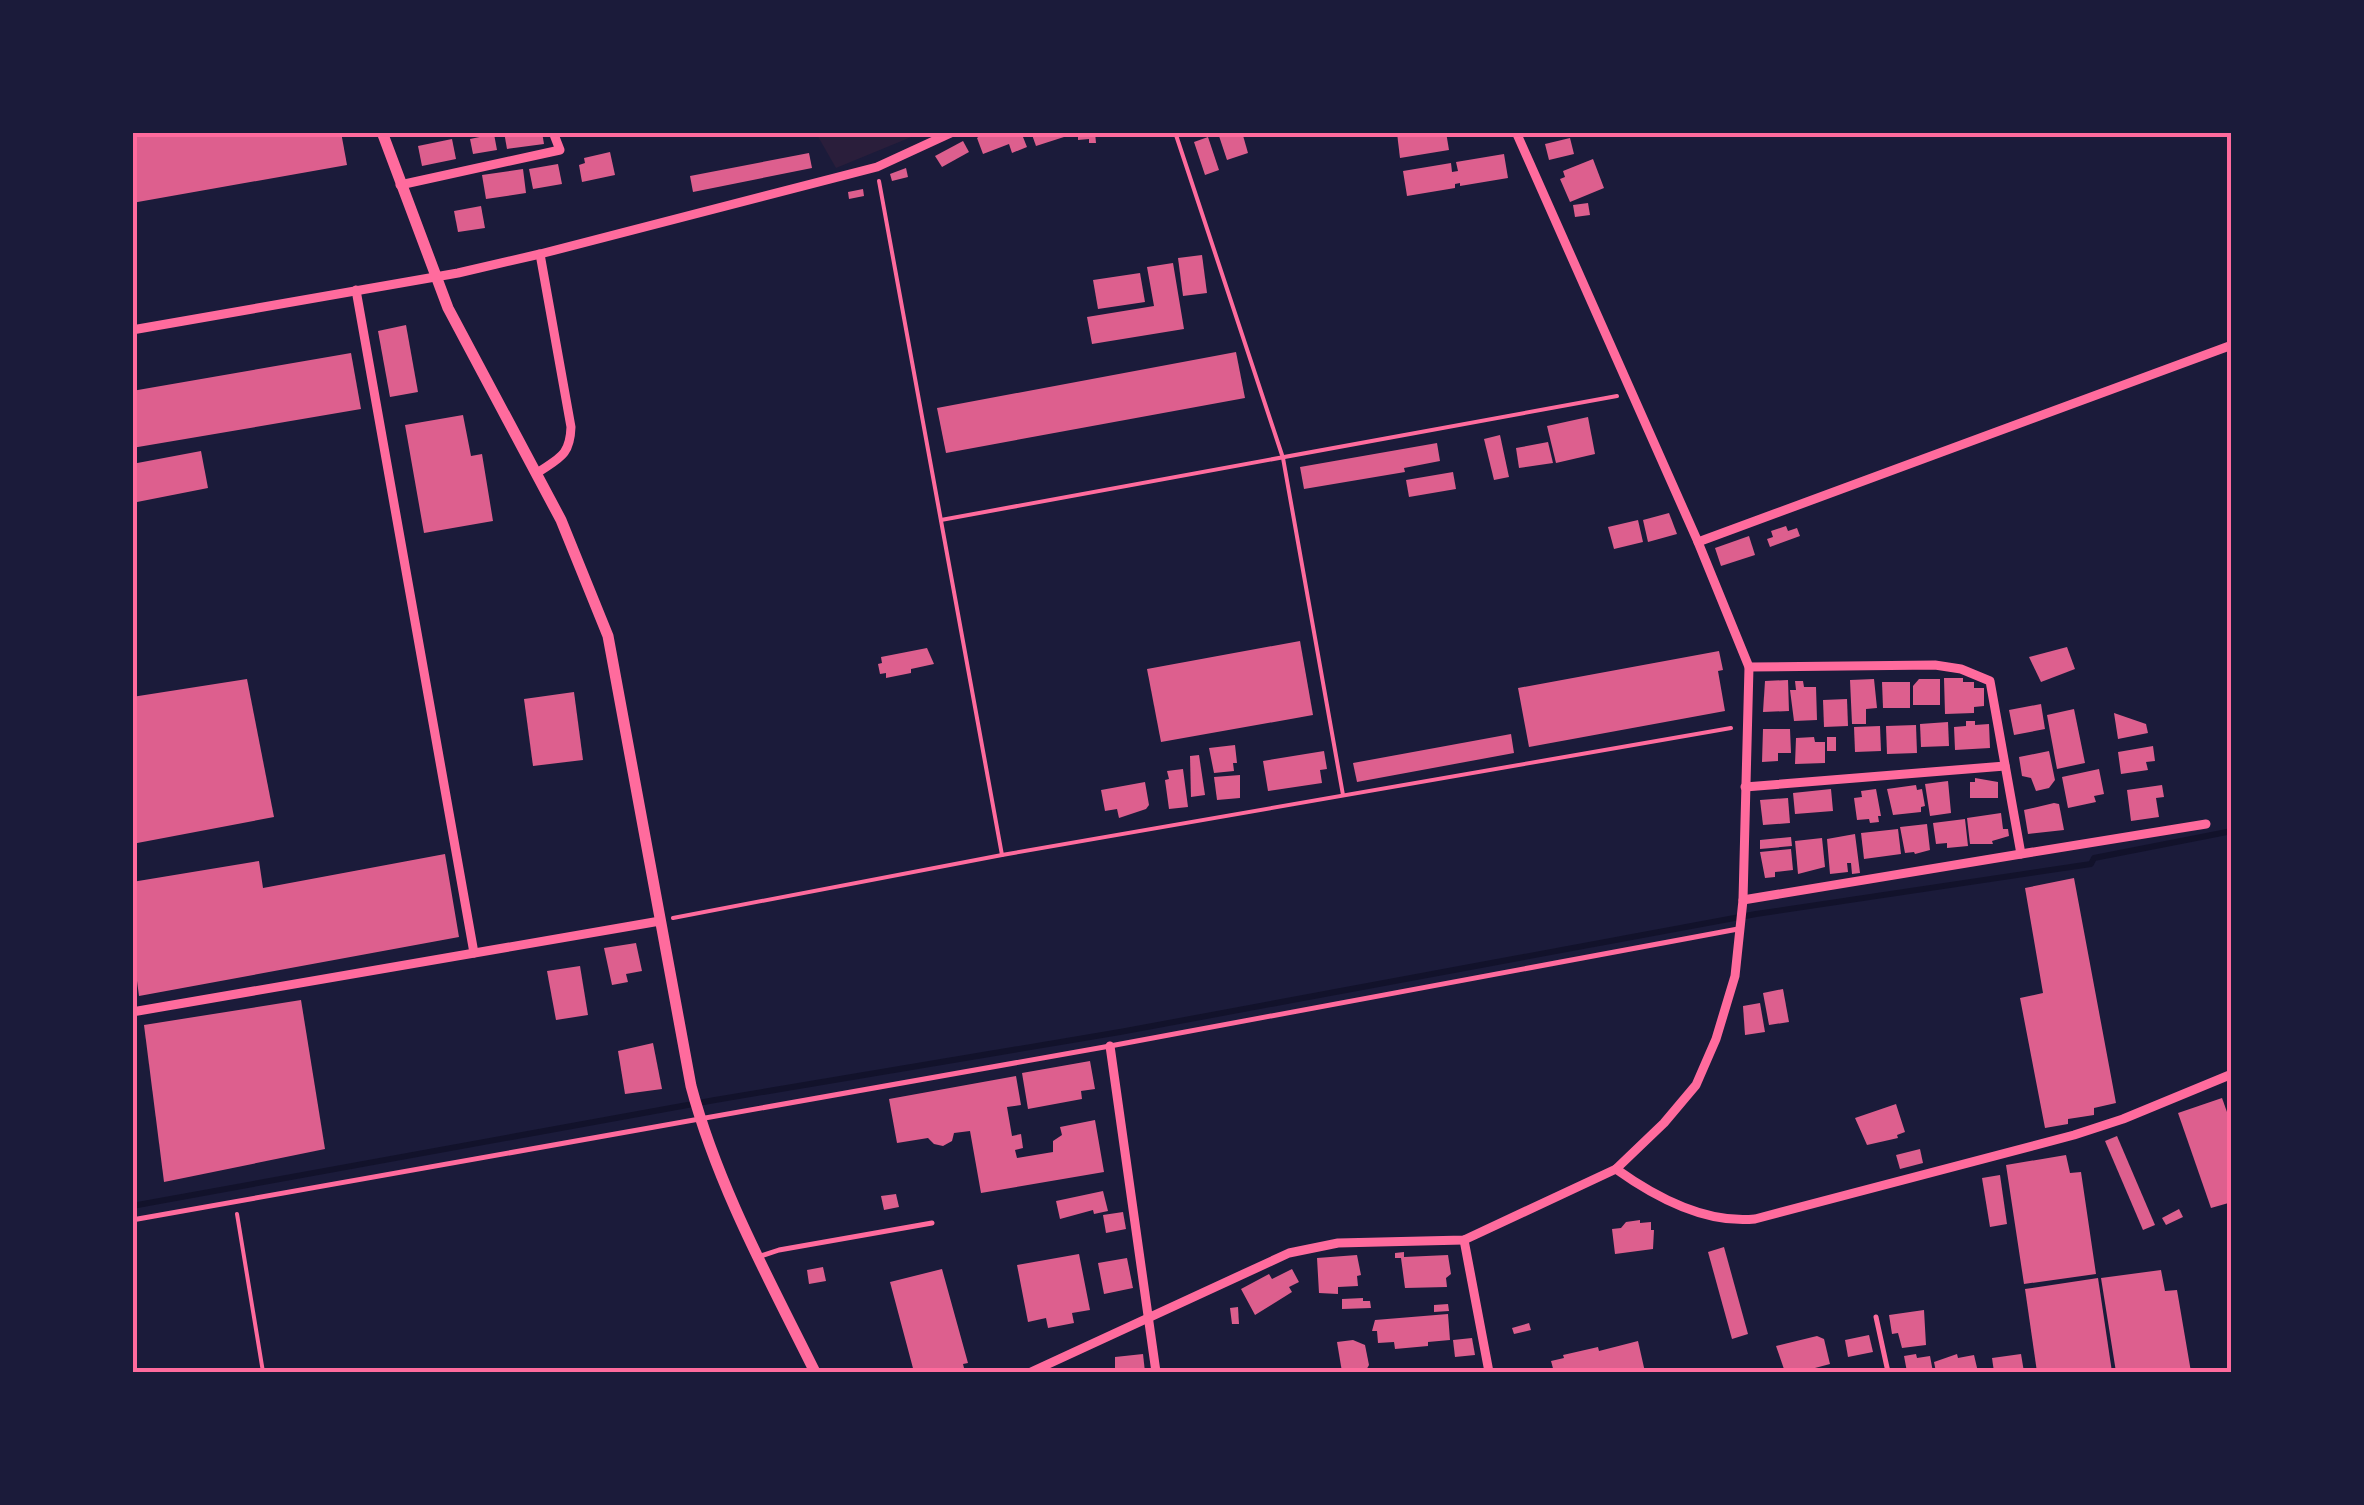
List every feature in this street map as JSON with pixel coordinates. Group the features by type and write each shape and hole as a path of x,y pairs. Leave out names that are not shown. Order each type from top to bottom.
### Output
{"street":[{"path":"382,132 448,308 561,520 608,636 698,1114 758,1257 815,1372"},
{"path":"400,185 560,150 553,132"},
{"path":"132,330 540,254 877,167 952,132"},
{"path":"1031,1372 1307,1247 1464,1240 1616,1169 1664,1123 1696,1085 1716,1039 1735,976 1743,900 1749,667 1698,542 1516,132"},
{"path":"537,473 565,454 571,427 540,254"},
{"path":"356,290 474,952"},
{"path":"1698,542 2232,345"},
{"path":"1749,667 1935,665 1961,669 1990,681 2020,854"},
{"path":"1745,787 2005,766"},
{"path":"1743,900 2206,824"},
{"path":"132,1012 660,920"},
{"path":"1110,1046 1156,1372"},
{"path":"1616,1169 1637,1184 1705,1216 1736,1221 1754,1219 2074,1135 2232,1074"},
{"path":"1464,1240 1489,1372"}],"lane":[{"path":"132,1220 698,1114 1110,1046 1740,929"},
{"path":"758,1257 932,1223"},
{"path":"1876,1317 1888,1372"}],"path":[{"path":"1175,132 1283,458 1343,795"},
{"path":"877,167 1002,855"},
{"path":"941,520 1632,393"},
{"path":"660,920 1002,855 1746,725"},
{"path":"235,1201 263,1372"}],"shaded area":[{"path":"816,133 921,133 836,168"}],"building":[{"path":"132,132 341,132 347,165 132,203"},
{"path":"504,132 542,132 544,144 507,149"},
{"path":"985,132 1021,132 1027,147 1012,153 1009,144 983,154 977,138"},
{"path":"1031,132 1063,132 1064,137 1036,146"},
{"path":"1078,132 1095,132 1096,143 1078,140"},
{"path":"1242,132 1248,153 1227,160 1219,136"},
{"path":"1446,132 1449,150 1400,158 1397,133"},
{"path":"494,134 497,150 473,154 470,139"},
{"path":"1208,137 1219,170 1205,175 1194,142"},
{"path":"1570,138 1574,154 1549,160 1545,144"},
{"path":"452,139 456,159 422,166 418,146"},
{"path":"963,141 969,152 942,167 935,156"},
{"path":"610,152 615,175 582,182 579,165 585,163 584,158"},
{"path":"809,153 812,168 693,192 690,176"},
{"path":"1504,154 1508,178 1460,183 1455,188 1407,196 1403,171 1451,163 1452,172 1458,171 1456,162"},
{"path":"1593,159 1604,188 1570,202 1560,179 1565,177 1563,171"},
{"path":"558,164 562,184 533,189 529,169"},
{"path":"906,168 908,177 892,181 890,174"},
{"path":"523,169 526,193 486,199 482,175"},
{"path":"863,189 864,196 849,199 848,192"},
{"path":"1588,203 1590,215 1575,217 1573,205"},
{"path":"481,206 485,228 458,232 454,211"},
{"path":"1202,255 1207,293 1183,296 1178,258"},
{"path":"1173,263 1184,329 1092,344 1087,317 1154,306 1147,267"},
{"path":"1140,273 1145,302 1098,309 1093,280"},
{"path":"406,325 418,392 390,397 378,331"},
{"path":"1236,352 1245,398 946,453 937,408"},
{"path":"351,353 361,409 132,448 132,391"},
{"path":"463,415 471,456 482,454 493,521 424,533 405,425"},
{"path":"1588,417 1595,454 1556,463 1547,426"},
{"path":"1500,435 1509,477 1494,480 1484,439"},
{"path":"1548,442 1553,463 1519,468 1516,448"},
{"path":"1437,443 1440,461 1404,468 1405,472 1304,489 1300,467"},
{"path":"201,451 208,488 132,503 132,464"},
{"path":"1453,472 1456,489 1409,497 1406,480"},
{"path":"1669,513 1677,534 1648,542 1643,520"},
{"path":"1638,520 1643,542 1614,549 1608,527"},
{"path":"1786,526 1788,531 1797,528 1800,536 1770,547 1767,539 1773,537 1771,531"},
{"path":"1749,536 1755,555 1721,566 1715,548"},
{"path":"1300,641 1313,715 1161,742 1147,669"},
{"path":"2067,647 2075,669 2041,682 2029,657"},
{"path":"927,648 934,664 886,678 886,673 880,674 881,657"},
{"path":"1719,651 1725,711 1529,747 1518,688"},
{"path":"1944,678 1963,678 1963,682 1974,682 1974,688 1984,688 1984,706 1974,707 1974,713 1945,714"},
{"path":"247,679 274,817 132,844 132,697"},
{"path":"1874,679 1877,708 1866,709 1866,724 1852,724 1850,680"},
{"path":"1919,679 1940,679 1940,705 1913,705 1913,686"},
{"path":"1788,680 1789,711 1763,712 1765,681"},
{"path":"1795,681 1803,681 1804,687 1816,687 1817,720 1794,721 1790,690 1796,690"},
{"path":"1882,682 1910,682 1910,708 1883,708"},
{"path":"574,692 583,760 533,766 524,699"},
{"path":"1847,699 1848,726 1824,727 1823,700"},
{"path":"2041,704 2045,729 2014,735 2009,710"},
{"path":"2074,709 2085,763 2057,769 2047,715"},
{"path":"2114,713 2146,724 2148,733 2118,739"},
{"path":"1966,721 1989,724 1990,748 1955,750 1954,727 1966,726"},
{"path":"1948,722 1949,746 1921,747 1920,724"},
{"path":"1916,725 1917,753 1887,754 1886,726"},
{"path":"1880,726 1881,751 1855,752 1854,727"},
{"path":"1763,729 1790,729 1791,753 1778,753 1778,761 1762,762"},
{"path":"1511,734 1514,753 1357,782 1353,763"},
{"path":"1814,737 1815,742 1825,742 1825,763 1795,764 1796,738"},
{"path":"1827,737 1836,737 1836,751 1827,751"},
{"path":"1235,745 1234,771 1214,773 1209,748"},
{"path":"2153,746 2155,761 2146,762 2148,770 2121,774 2118,752"},
{"path":"1324,751 1327,769 1320,770 1322,783 1268,791 1263,761"},
{"path":"2049,751 2055,780 2049,788 2036,791 2031,778 2022,776 2019,757"},
{"path":"1199,755 1205,795 1191,797 1190,756"},
{"path":"1183,769 1188,807 1169,809 1167,771"},
{"path":"2099,769 2104,794 2094,796 2096,802 2068,808 2062,777"},
{"path":"1240,775 1240,798 1217,800 1214,777"},
{"path":"1975,778 1998,782 1998,798 1970,798 1970,782 1975,782"},
{"path":"1948,781 1951,813 1930,816 1925,784"},
{"path":"1145,782 1149,805 1146,809 1119,818 1117,809 1105,811 1101,790"},
{"path":"1916,785 1917,790 1922,789 1925,806 1921,812 1893,815 1887,789"},
{"path":"2162,785 2164,797 2156,798 2159,817 2131,821 2127,790"},
{"path":"1831,789 1833,811 1795,814 1793,793"},
{"path":"1876,789 1879,822 1857,820 1854,798 1862,797 1861,791"},
{"path":"1788,798 1790,823 1763,825 1760,800"},
{"path":"2059,804 2064,830 2028,834 2024,810"},
{"path":"2001,813 2003,829 2008,829 2009,836 1992,841 1993,844 1970,844 1967,818"},
{"path":"1965,819 1968,846 1947,848 1947,843 1936,844 1933,823"},
{"path":"1927,824 1930,850 1905,853 1900,827"},
{"path":"1898,829 1901,854 1864,859 1861,833"},
{"path":"1855,834 1860,873 1852,874 1851,863 1847,863 1848,872 1830,874 1827,839"},
{"path":"1791,837 1792,846 1760,849 1760,840"},
{"path":"1822,838 1825,867 1798,874 1795,841"},
{"path":"1791,849 1793,870 1775,872 1775,877 1765,878 1760,852"},
{"path":"445,854 459,937 139,996 132,943 132,882 259,861 263,888"},
{"path":"2074,878 2116,1103 2094,1108 2094,1115 2045,1128 2020,998 2043,993 2025,888"},
{"path":"636,943 642,971 626,974 628,982 612,985 604,948"},
{"path":"580,966 588,1015 556,1020 547,971"},
{"path":"1783,989 1789,1022 1769,1025 1763,993"},
{"path":"301,1000 325,1149 164,1182 144,1025"},
{"path":"1760,1003 1765,1032 1745,1035 1743,1006"},
{"path":"653,1043 662,1089 625,1094 618,1051"},
{"path":"1090,1061 1095,1089 1081,1091 1082,1099 1028,1109 1022,1073"},
{"path":"1016,1076 1021,1105 1007,1107 1012,1136 1021,1134 1023,1148 1015,1150 1017,1158 1053,1152 1053,1141 1062,1135 1060,1127 1095,1120 1104,1172 981,1193 970,1131 954,1133 952,1141 943,1146 928,1138 897,1143 889,1099"},
{"path":"2222,1098 2232,1126 2232,1202 2211,1208 2178,1113"},
{"path":"1896,1104 1905,1132 1898,1138 1867,1145 1855,1118"},
{"path":"2117,1136 2155,1225 2143,1230 2105,1141"},
{"path":"1920,1149 1923,1163 1900,1169 1896,1155"},
{"path":"2066,1155 2070,1173 2081,1172 2096,1274 2024,1284 2006,1165"},
{"path":"2000,1175 2007,1224 1990,1227 1982,1178"},
{"path":"1103,1191 1108,1211 1094,1214 1093,1210 1060,1219 1056,1201"},
{"path":"896,1194 899,1207 884,1210 881,1196"},
{"path":"2179,1209 2183,1217 2166,1225 2162,1218"},
{"path":"1123,1212 1126,1229 1106,1233 1103,1215"},
{"path":"1640,1220 1651,1222 1653,1249 1615,1254 1612,1229"},
{"path":"1724,1247 1748,1334 1732,1339 1708,1252"},
{"path":"1404,1252 1404,1257 1448,1255 1451,1274 1446,1278 1447,1287 1405,1288 1401,1258 1395,1258 1395,1253"},
{"path":"1079,1254 1090,1310 1072,1313 1074,1323 1048,1328 1046,1318 1028,1322 1017,1265"},
{"path":"1357,1255 1361,1275 1357,1276 1358,1286 1338,1287 1338,1294 1319,1293 1317,1258"},
{"path":"1127,1258 1133,1288 1104,1294 1098,1263"},
{"path":"823,1267 826,1281 809,1284 807,1270"},
{"path":"942,1269 968,1363 963,1364 965,1372 914,1372 890,1282"},
{"path":"1292,1269 1299,1282 1289,1287 1292,1292 1255,1315 1241,1289 1269,1274 1272,1279"},
{"path":"2161,1270 2165,1291 2177,1290 2191,1372 2116,1372 2101,1278"},
{"path":"2098,1278 2112,1372 2037,1372 2025,1289"},
{"path":"1342,1299 1370,1301 1371,1308 1342,1309"},
{"path":"1448,1304 1449,1311 1434,1312 1434,1305"},
{"path":"1238,1307 1239,1324 1232,1324 1230,1308"},
{"path":"1924,1310 1926,1345 1902,1348 1898,1333 1892,1334 1889,1315"},
{"path":"1448,1314 1450,1340 1428,1342 1428,1346 1395,1349 1394,1342 1378,1343 1377,1331 1372,1331 1375,1320"},
{"path":"1529,1323 1531,1330 1514,1334 1512,1328"},
{"path":"1869,1335 1873,1352 1848,1357 1845,1340"},
{"path":"1817,1336 1824,1339 1830,1364 1785,1372 1776,1346"},
{"path":"1472,1338 1475,1355 1455,1357 1453,1340"},
{"path":"1353,1340 1365,1345 1369,1365 1365,1372 1342,1372 1337,1342"},
{"path":"1638,1341 1645,1372 1610,1372 1610,1368 1603,1372 1554,1372 1551,1361 1564,1358 1563,1355"},
{"path":"1143,1354 1145,1372 1115,1372 1115,1357"},
{"path":"1916,1354 1917,1358 1930,1356 1933,1372 1907,1372 1904,1356"},
{"path":"1957,1354 1958,1358 1974,1355 1978,1372 1936,1372 1934,1362"},
{"path":"2021,1354 2024,1372 1994,1372 1992,1358"}],"waterway":[{"path":"132,1206 715,1100 1120,1032 1756,914 2091,864 2094,858 2232,831"}]}
